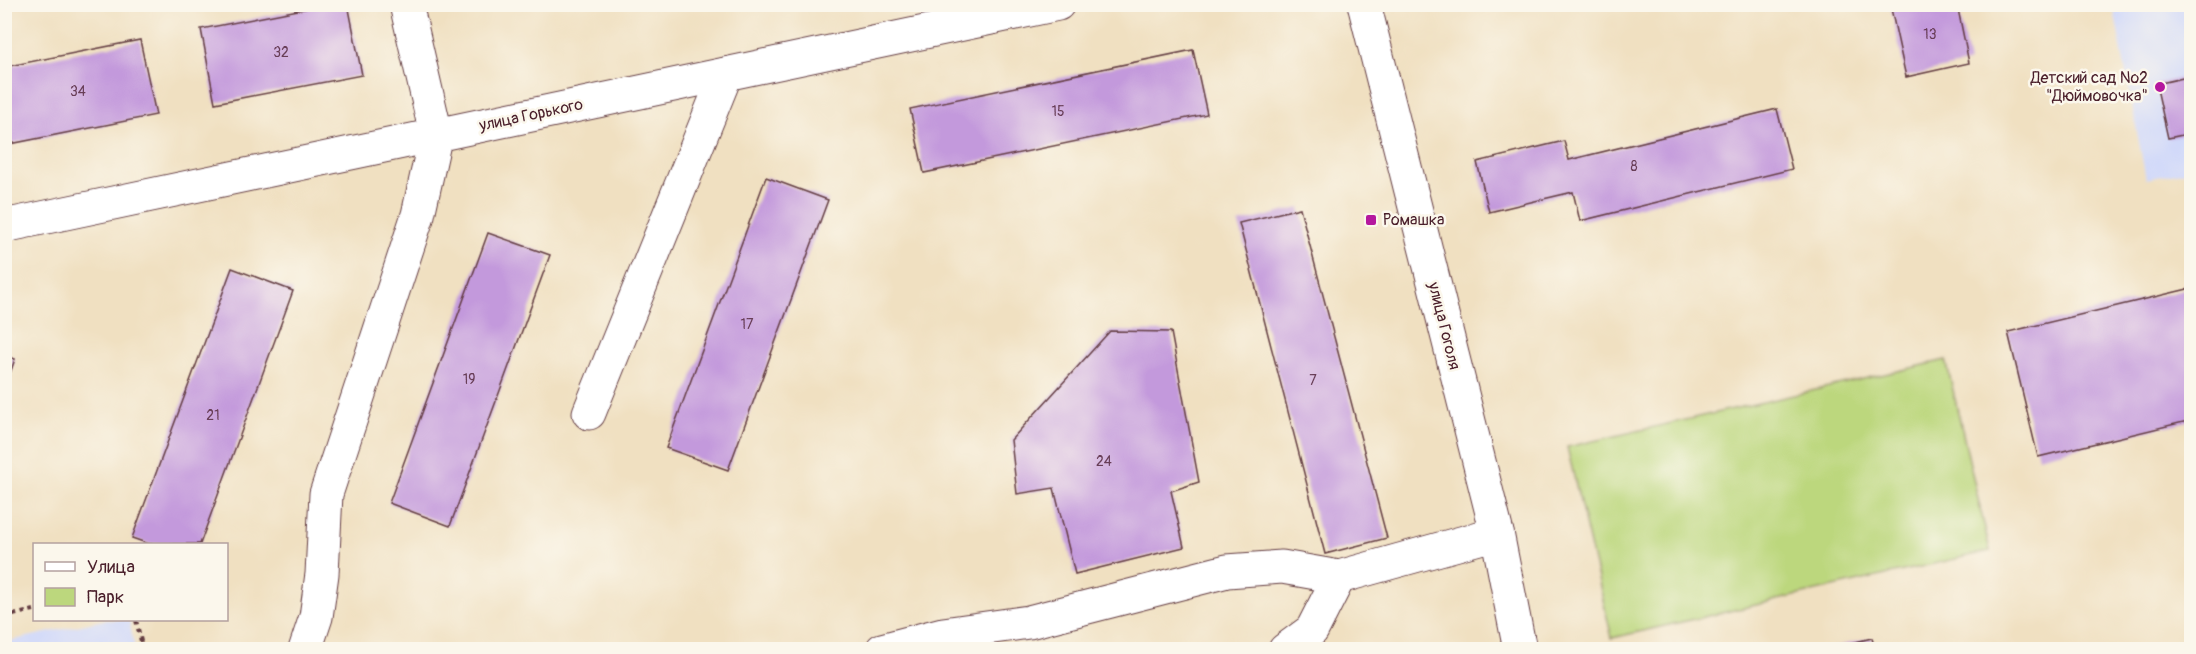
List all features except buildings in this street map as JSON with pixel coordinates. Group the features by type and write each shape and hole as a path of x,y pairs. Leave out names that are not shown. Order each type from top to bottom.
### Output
{"street":[{"path":"305,650 316,617 322,574 326,494 418,215 435,134 406,4"},
{"name":"улица Горького","path":"4,226 1058,4"},
{"name":"улица Гоголя","path":"1364,4 1497,534 1520,650"},
{"path":"589,413 726,74"},
{"path":"882,650 943,634 1029,622 1227,571 1282,567 1339,577 1497,534"},
{"path":"1284,650 1312,630 1339,577"}],"path":[{"path":"4,617 33,610"},
{"path":"136,621 143,650"}],"shaded area":[{"name":"Детский сад №2 \"Дюймовочка\"","path":"2113,5 2191,5 2191,170 2146,179"},
{"path":"100,621 129,621 135,649 5,649 5,642"}],"green space":[{"path":"1946,360 1990,551 1612,638 1567,447"}],"place":[{"name":"Детский сад №2 \"Дюймовочка\"","path":"2160,87"},
{"name":"Ромашка","path":"1371,220"}]}
